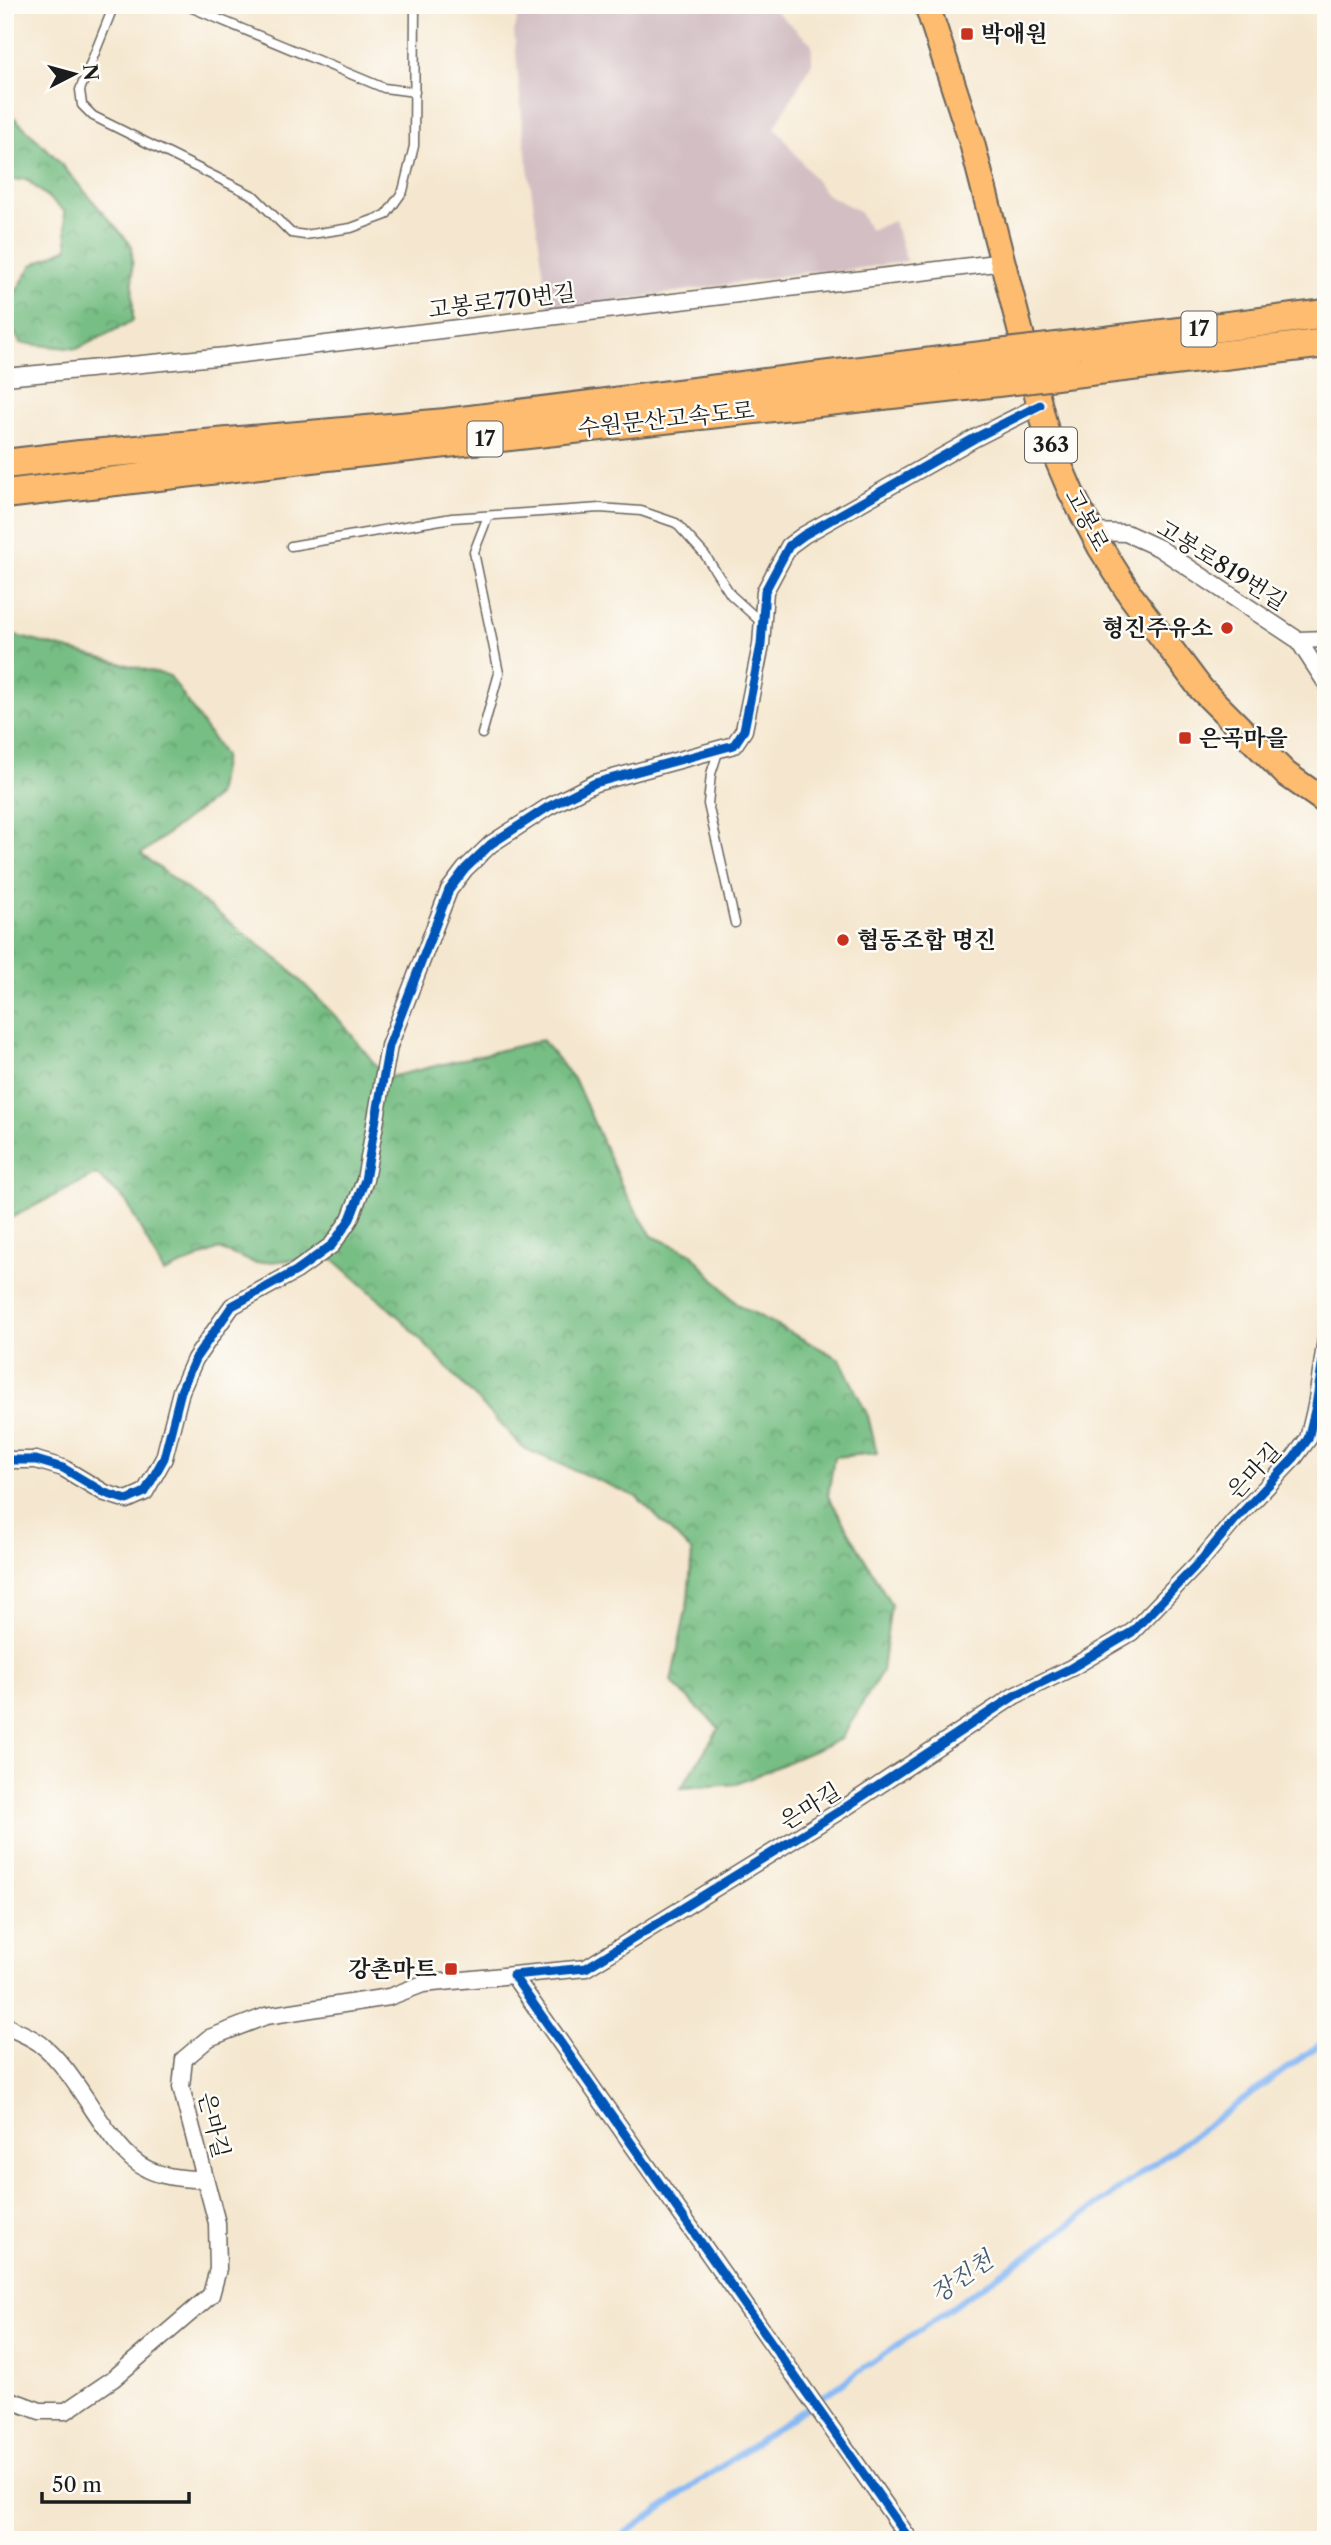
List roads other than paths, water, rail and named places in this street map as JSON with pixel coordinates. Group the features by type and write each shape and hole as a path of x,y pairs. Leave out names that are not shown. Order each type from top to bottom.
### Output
{"highway":[{"name":"수원문산고속도로","path":"5,494 328,456 961,372 1073,345 1326,314"},
{"name":"수원문산고속도로","path":"5,464 961,372 1080,372 1326,343"}],"main road":[{"name":"고봉로","path":"927,5 972,143 1048,438 1092,533 1131,596 1201,689 1286,774 1326,802"}],"street":[{"name":"고봉로770번길","path":"5,377 226,356 1003,262"},
{"path":"5,1460 36,1460 63,1468 105,1493 127,1500 145,1492 164,1458 181,1391 195,1359 232,1306 296,1271 332,1245 350,1219 365,1180 389,1046 449,890 465,869 491,844 548,807 596,783 734,745 744,730 761,645 765,591 789,546 975,438 1040,405"},
{"name":"고봉로819번길","path":"1092,533 1126,533 1159,548 1298,640 1326,639"},
{"path":"1298,640 1326,683"},
{"name":"은마길","path":"5,2398 40,2411 66,2411 113,2379 211,2295 218,2269 217,2224 181,2087 184,2059 209,2038 265,2016 389,1997 423,1984 586,1968 846,1807 1014,1696 1132,1632 1294,1458 1308,1438 1316,1406 1326,1339"},
{"path":"513,1975 910,2540"},
{"path":"5,2025 43,2046 72,2077 125,2154 145,2169 170,2177 205,2179"}],"lane":[{"path":"114,5 80,90 82,105 93,116 254,195 291,233 305,235 351,228 386,215 403,191 414,146 415,5"},
{"path":"185,5 384,88 415,92"},
{"path":"291,546 452,518 600,508 641,510 676,523 705,555 731,595 762,623"},
{"path":"482,734 499,673 474,552 488,516"},
{"path":"719,749 711,774 708,804 735,923"}],"waterway":[{"name":"장진천","path":"615,2540 1029,2254 1326,2040"}],"place":[{"name":"박애원","path":"967,34"},
{"name":"형진주유소","path":"1227,628"},
{"name":"은곡마을","path":"1185,738"},
{"name":"협동조합 명진","path":"843,940"},
{"name":"강촌마트","path":"451,1969"}]}
